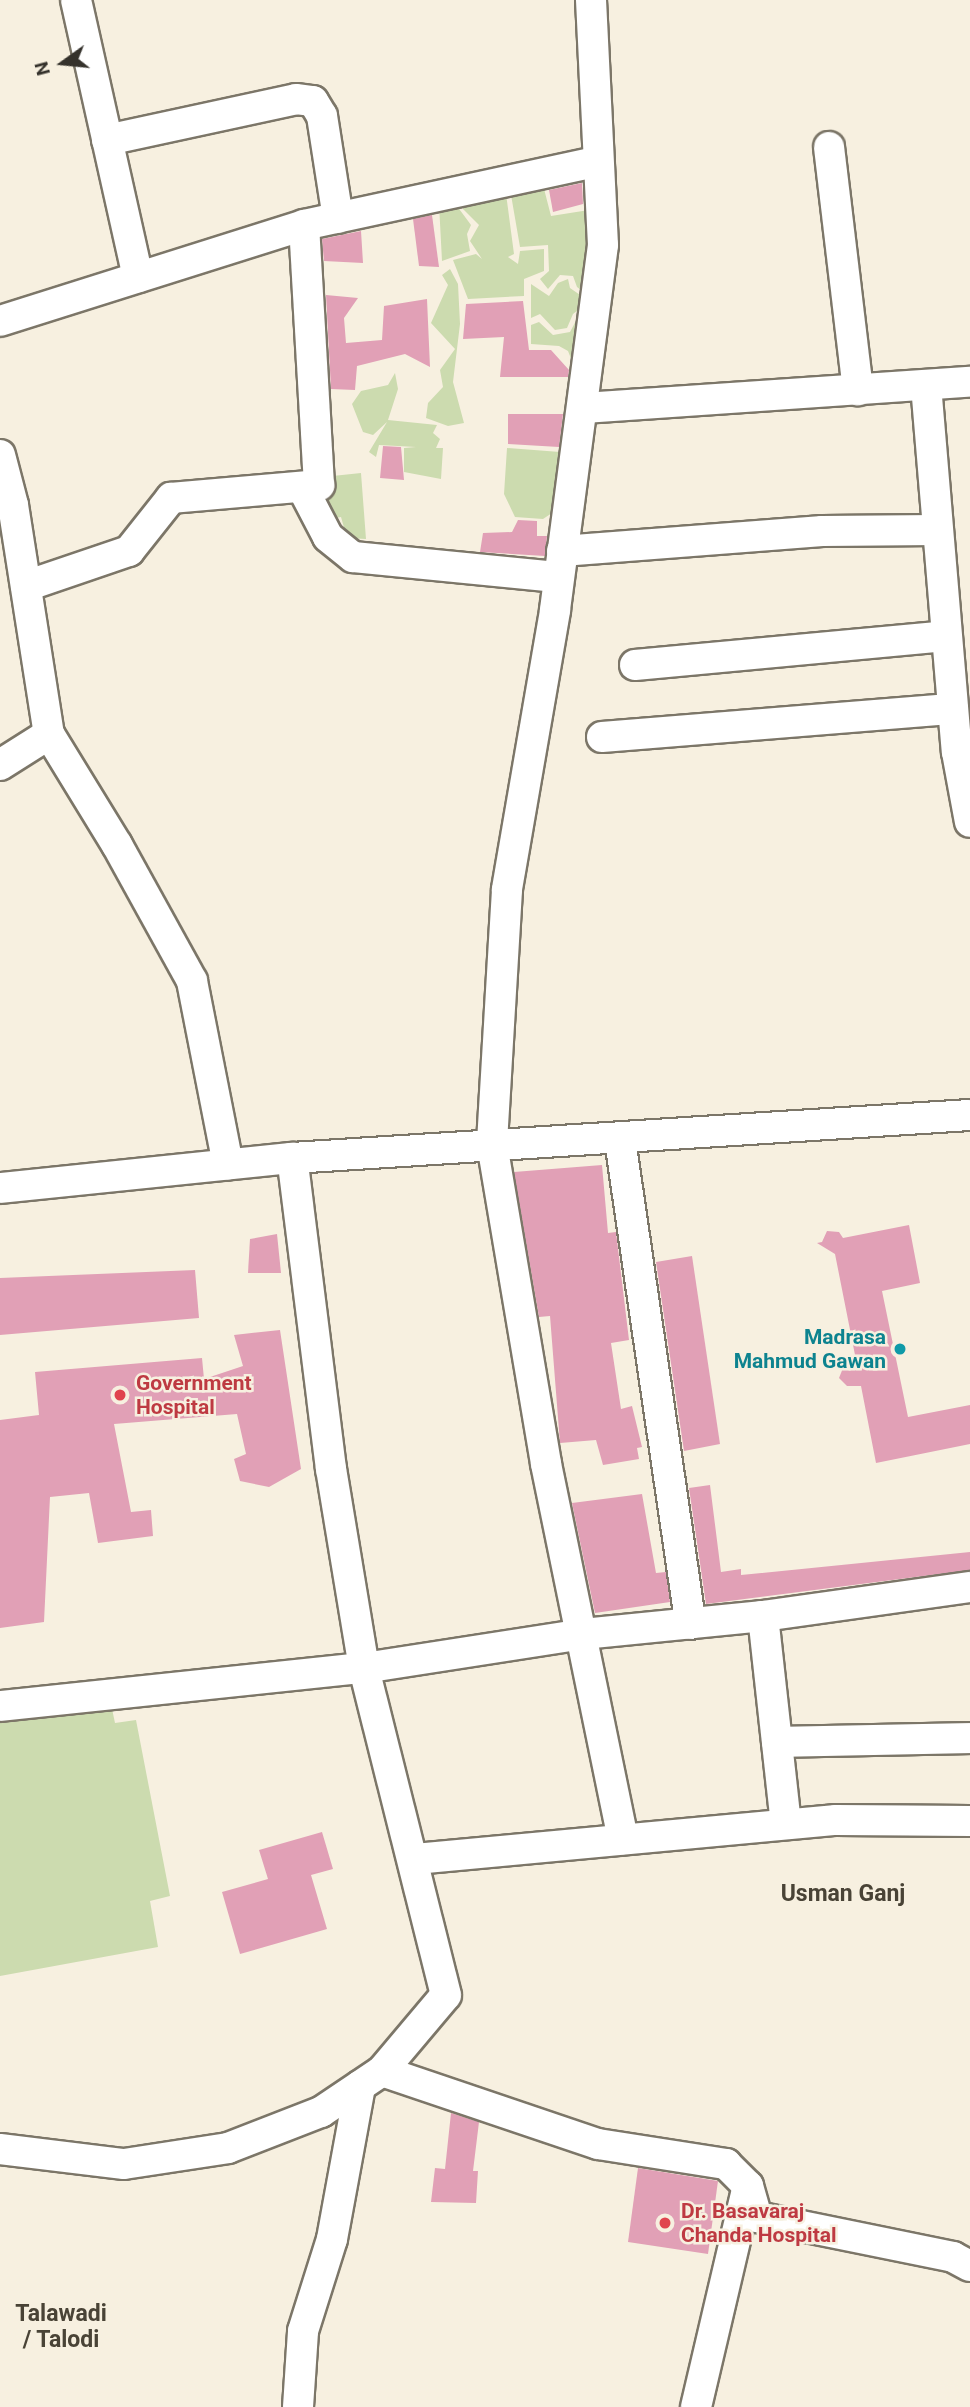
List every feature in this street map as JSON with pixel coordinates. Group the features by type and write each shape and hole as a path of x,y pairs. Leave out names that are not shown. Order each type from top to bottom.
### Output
{"street":[{"path":"76,0 138,277"},
{"path":"591,0 596,162 603,245 584,408 507,890 492,1144 546,1464 623,1839"},
{"path":"107,141 296,99 313,102 322,116 338,218"},
{"path":"829,147 858,390"},
{"path":"0,321 304,225 596,162"},
{"path":"26,586 129,551 171,498 319,485 304,225"},
{"path":"584,408 970,382"},
{"path":"926,385 946,636 970,822"},
{"path":"0,455 26,586 49,734 117,845 192,981 228,1164"},
{"path":"302,487 328,537 353,557 560,564 822,531 937,530"},
{"path":"635,665 946,636"},
{"path":"602,737 959,722"},
{"path":"0,765 49,734"},
{"path":"0,1188 292,1158 492,1144 620,1140 970,1115"},
{"path":"620,1140 691,1624"},
{"path":"0,2149 124,2164 228,2148 321,2112 371,2079 446,1995 415,1859 364,1668 331,1469 292,1158"},
{"path":"0,1706 364,1668 583,1634 763,1616 970,1587"},
{"path":"763,1616 786,1824"},
{"path":"777,1742 970,1738"},
{"path":"415,1859 836,1820 970,1821"},
{"path":"371,2079 598,2144 726,2164 748,2186 757,2217 953,2257 970,2266"},
{"path":"298,2407 303,2331 332,2239 371,2079"},
{"path":"696,2407 748,2186"}],"green space":[{"path":"503,171 514,254 508,257 518,264 520,251 544,249 544,271 524,279 524,296 468,299 453,260 476,254 482,259 470,241 479,225 463,209 462,176"},
{"path":"542,181 551,216 589,210 596,255 576,406 569,394 574,366 568,351 559,346 531,344 531,325 539,322 553,335 570,332 578,317 587,313 589,296 577,287 573,276 560,275 548,289 540,279 549,271 548,245 520,247 510,189"},
{"path":"454,202 471,225 467,234 470,251 442,261 439,204"},
{"path":"450,269 458,284 460,324 453,382 464,423 448,426 426,418 428,403 443,387 440,370 455,349 431,323 448,285 442,275"},
{"path":"568,279 570,288 583,297 582,307 573,314 567,328 555,330 540,314 531,318 531,284 549,296 558,283"},
{"path":"395,373 398,389 388,420 437,425 433,433 440,439 436,448 443,448 441,479 404,472 404,448 416,447 379,445 376,457 369,452 387,422 373,435 363,432 352,404 361,391 388,385"},
{"path":"567,401 574,413 555,511 543,519 515,517 504,494 507,448 560,452"},
{"path":"361,473 366,539 347,538 341,517 326,520 323,477"},
{"path":"111,1704 115,1723 136,1720 170,1896 150,1901 158,1947 0,1976 0,1721"}],"building":[{"path":"582,183 583,204 553,212 549,190"},
{"path":"432,215 439,267 419,266 413,219"},
{"path":"361,231 363,263 324,261 322,239"},
{"path":"326,295 358,298 344,318 346,343 382,340 384,306 427,299 430,367 405,354 357,366 355,390 331,389"},
{"path":"523,301 529,350 551,350 569,370 568,377 500,377 504,337 463,339 466,304"},
{"path":"508,414 563,414 559,447 508,444"},
{"path":"383,446 401,447 404,480 380,478"},
{"path":"518,520 537,521 537,536 547,536 545,556 480,552 483,533 512,532"},
{"path":"602,1165 608,1233 616,1232 629,1340 611,1343 621,1409 632,1406 642,1447 637,1448 639,1459 603,1465 596,1440 560,1443 550,1316 539,1317 514,1172"},
{"path":"909,1225 920,1283 882,1291 908,1417 970,1405 970,1444 876,1463 861,1386 847,1386 839,1378 843,1368 856,1360 835,1254 817,1243 822,1242 827,1231 839,1232 843,1238"},
{"path":"277,1234 281,1273 248,1273 250,1239"},
{"path":"692,1256 720,1444 684,1451 656,1262"},
{"path":"195,1270 199,1318 0,1335 0,1278"},
{"path":"280,1330 301,1469 269,1487 240,1481 234,1459 246,1454 237,1414 114,1424 131,1512 151,1510 153,1536 98,1543 89,1493 50,1497 44,1622 0,1628 0,1420 39,1415 35,1372 202,1358 204,1379 243,1366 234,1335"},
{"path":"710,1485 721,1572 741,1569 741,1575 970,1552 970,1570 706,1604 689,1488"},
{"path":"642,1494 656,1573 666,1572 670,1602 595,1613 572,1503"},
{"path":"322,1832 333,1869 311,1875 327,1929 240,1954 222,1892 268,1879 259,1850"},
{"path":"451,2113 479,2122 473,2171 478,2171 476,2203 431,2202 435,2168 445,2169"},
{"path":"638,2168 718,2181 708,2254 628,2242"}],"place":[{"name":"Madrasa Mahmud Gawan","path":"900,1349"},
{"name":"Government Hospital","path":"120,1395"},
{"name":"Dr. Basavaraj Chanda Hospital","path":"665,2223"}],"district":[{"name":"Usman Ganj","path":"843,1894"},
{"name":"Talawadi / Talodi","path":"61,2327"}]}
